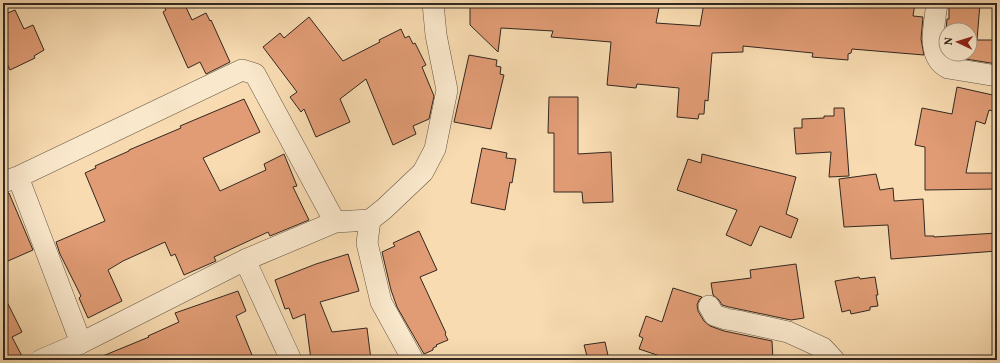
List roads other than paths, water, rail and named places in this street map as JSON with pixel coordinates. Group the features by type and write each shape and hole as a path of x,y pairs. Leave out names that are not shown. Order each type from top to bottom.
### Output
{"street":[{"path":"41,360 81,343 245,260 335,222 370,220 384,209 423,172 435,149 447,90 436,35 432,3"},
{"path":"937,3 933,48 943,65 948,68 997,76"},
{"path":"81,343 11,180 242,70 255,74 335,222"},
{"path":"370,220 367,243 382,302 413,360"},
{"path":"245,260 291,360"},
{"path":"710,306 714,315 726,319 788,332 823,348 834,360"}]}
